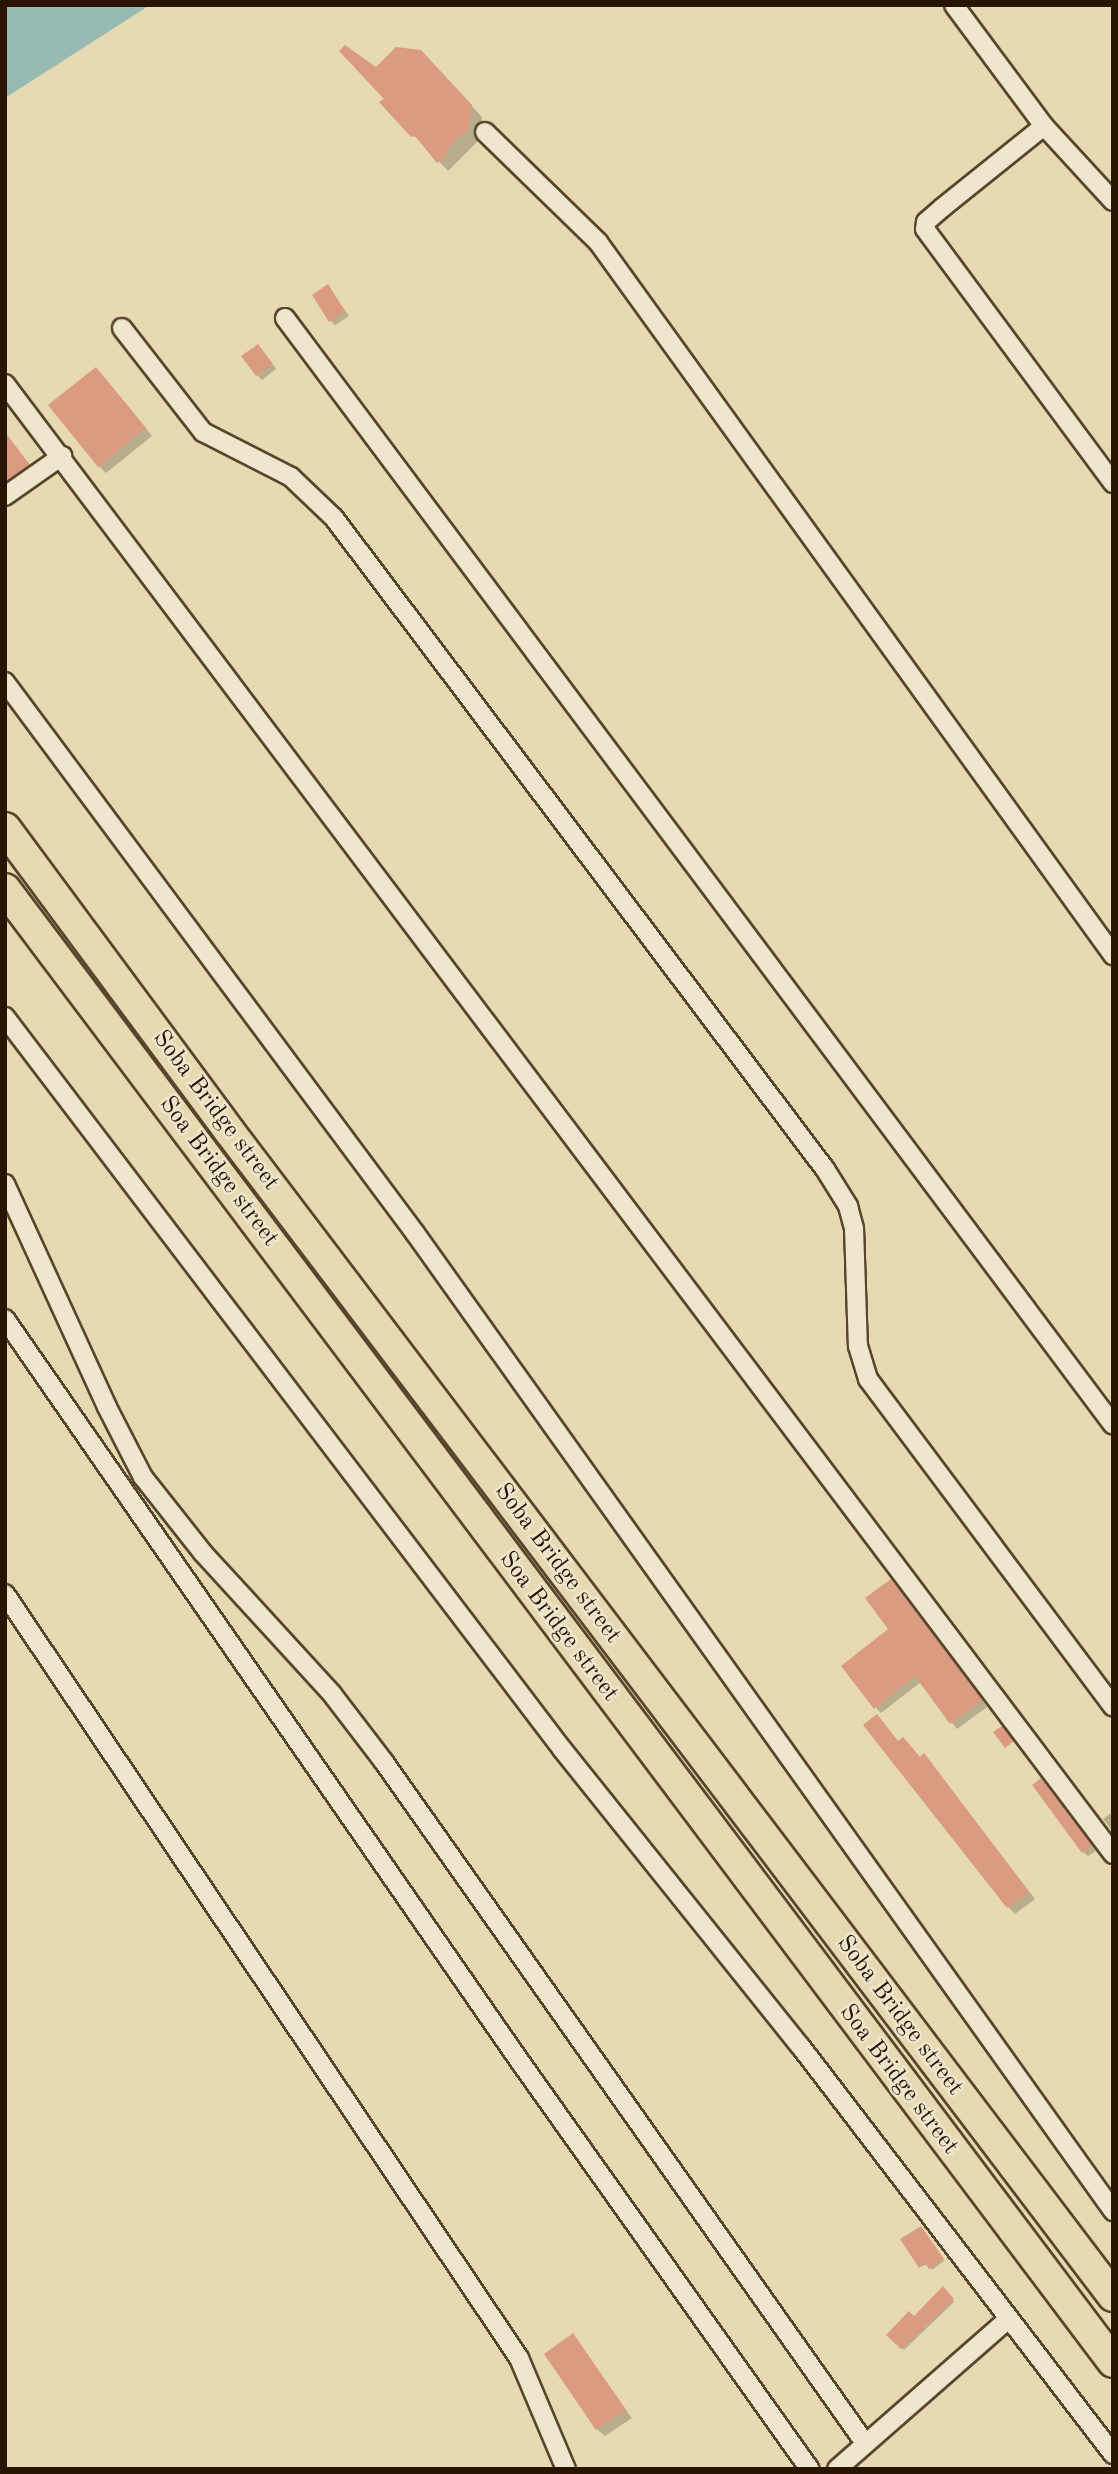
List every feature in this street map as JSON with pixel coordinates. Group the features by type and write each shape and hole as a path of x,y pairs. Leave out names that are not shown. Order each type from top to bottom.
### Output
{"highway":[{"name":"Soba Bridge street","path":"5,828 246,1154 1113,2296"},
{"name":"Soa Bridge street","path":"5,889 1113,2362"}],"street":[{"path":"954,5 1044,126 1113,201"},
{"path":"1044,126 942,208 926,222 925,229 1113,483"},
{"path":"485,132 598,242 1113,955"},
{"path":"285,318 1113,1425"},
{"path":"122,328 203,432 291,477 334,518 825,1169 848,1206 854,1228 858,1346 868,1379 1113,1706"},
{"path":"5,384 62,456 1113,1854"},
{"path":"5,496 62,456"},
{"path":"5,682 431,1255 1111,2205"},
{"path":"5,1017 562,1749 801,2047 1007,2320 1113,2454"},
{"path":"5,1184 107,1407 143,1477 203,1553 332,1694 384,1762 865,2443"},
{"path":"5,1319 521,2063 810,2469"},
{"path":"5,1594 519,2358 566,2469"},
{"path":"837,2469 1007,2320"}],"water":[{"path":"5,5 150,5 5,98"}],"building":[{"path":"345,45 376,67 396,47 421,50 472,105 468,130 447,148 450,152 437,163 415,136 411,137 379,102 384,99 339,51"},
{"path":"328,284 345,311 329,322 312,295"},
{"path":"258,344 273,364 256,376 241,356"},
{"path":"96,367 146,428 98,467 48,405"},
{"path":"5,432 30,465 5,482"},
{"path":"891,1579 983,1700 950,1724 915,1676 874,1709 841,1666 888,1629 865,1598"},
{"path":"877,1714 898,1741 903,1737 920,1757 924,1753 1029,1892 1007,1908 863,1725"},
{"path":"1002,1726 1014,1741 1005,1748 993,1732"},
{"path":"1041,1778 1092,1845 1082,1853 1032,1785"},
{"path":"921,2226 944,2259 929,2269 925,2263 919,2268 900,2239"},
{"path":"943,2286 954,2299 901,2349 886,2335 909,2311 914,2316"},
{"path":"573,2333 626,2410 596,2430 544,2354"}]}
